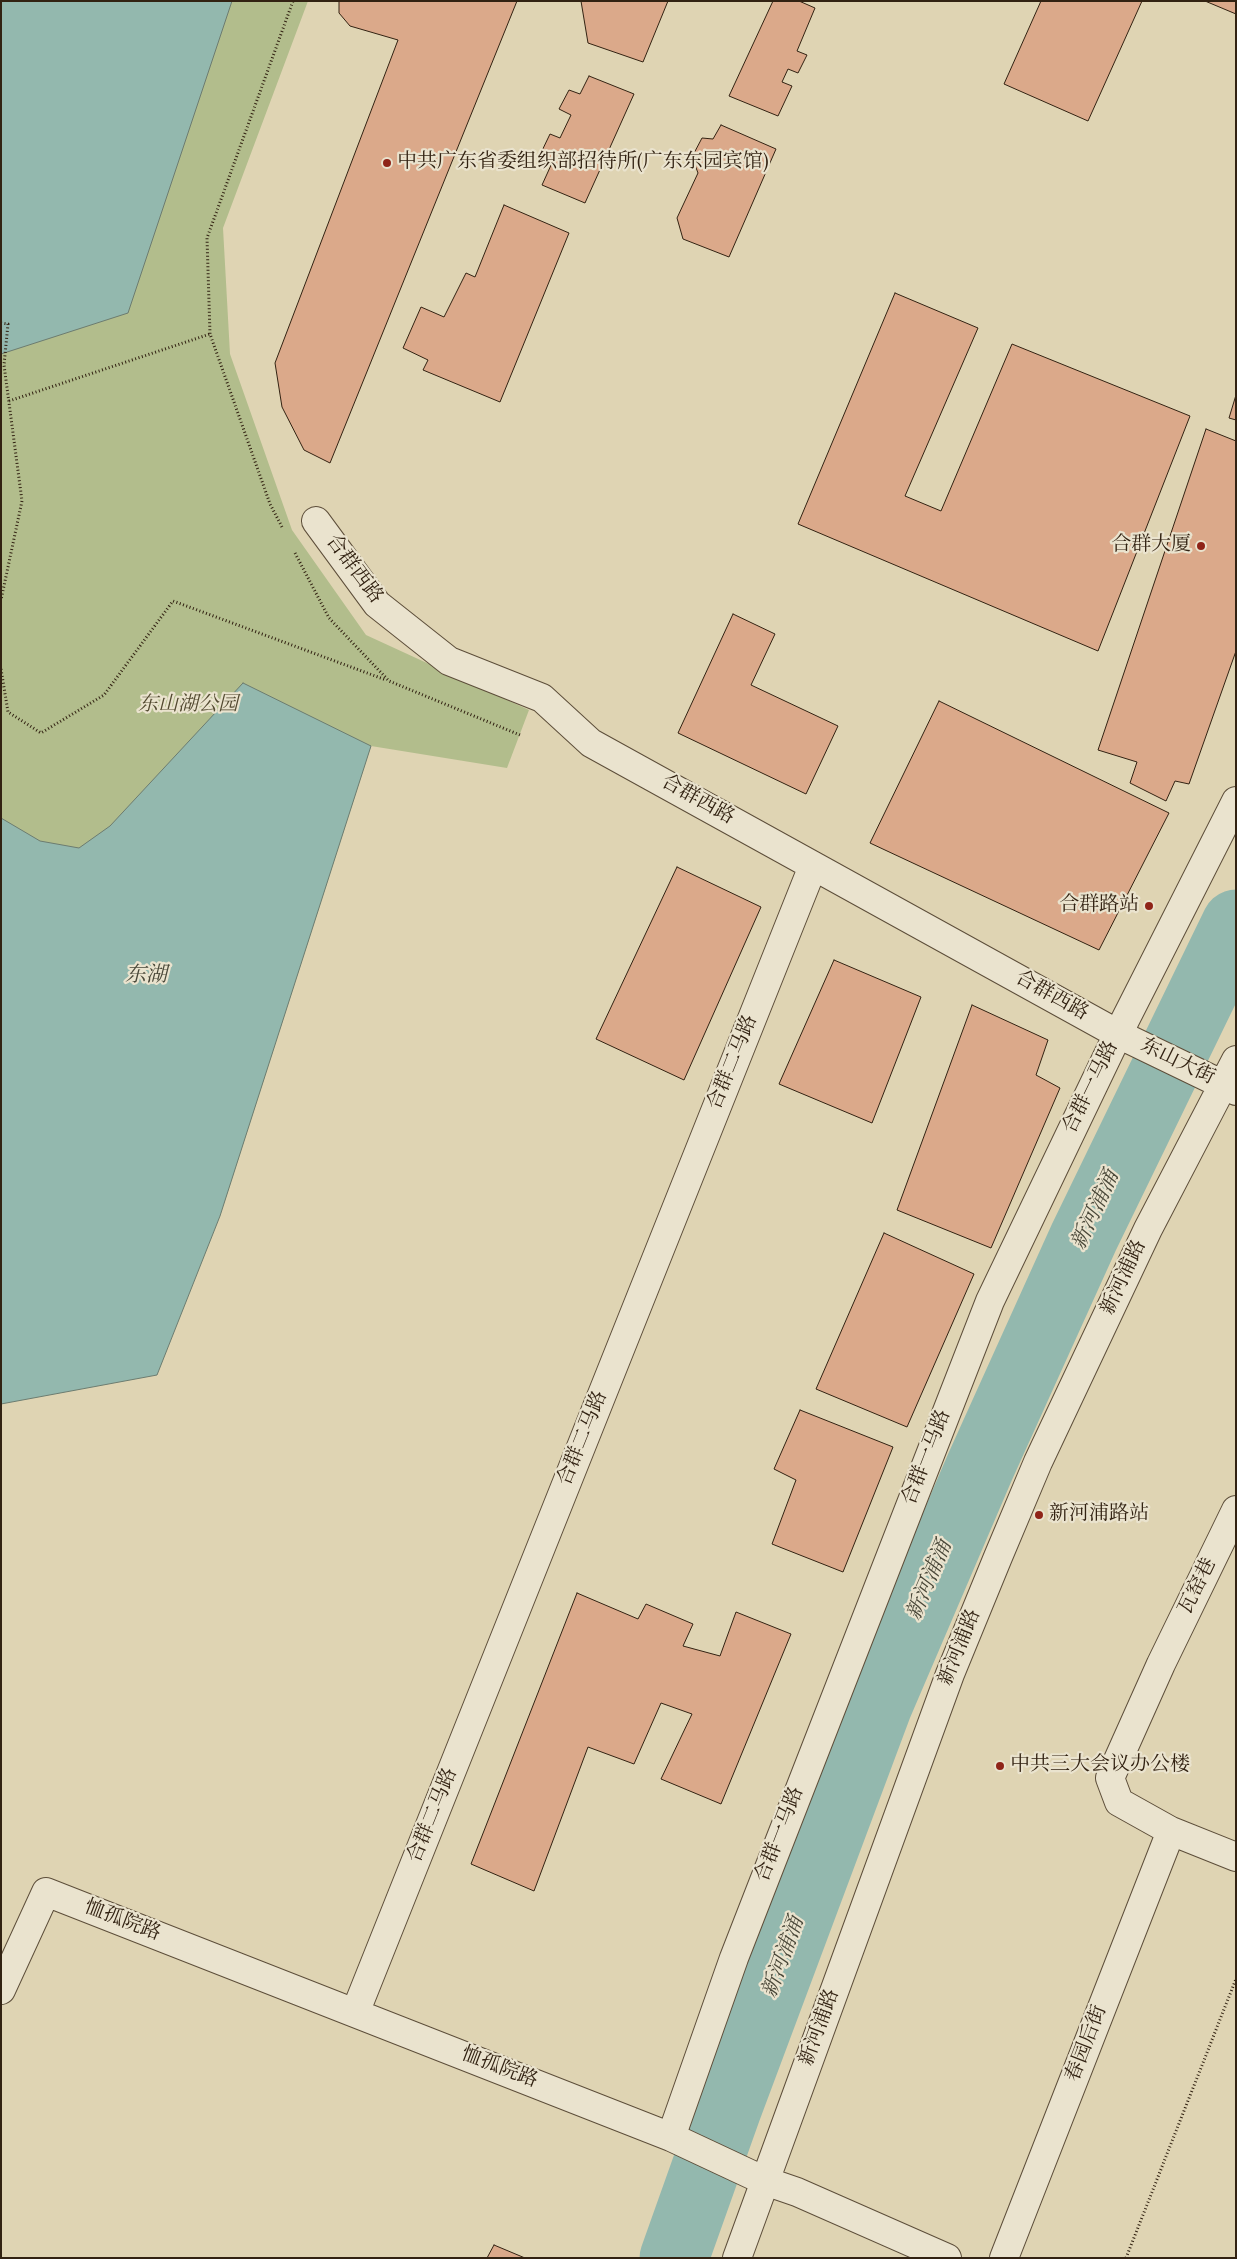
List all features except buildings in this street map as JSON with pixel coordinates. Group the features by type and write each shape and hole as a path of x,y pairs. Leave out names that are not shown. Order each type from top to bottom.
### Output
{"street":[{"name":"合群西路","path":"316,521 376,604 449,661 542,698 591,743 1118,1034"},
{"name":"合群一马路","path":"671,2137 734,1958 990,1301 1118,1034 1236,801"},
{"name":"合群二马路","path":"355,2013 813,866"},
{"name":"东山大街","path":"1118,1034 1230,1088"},
{"name":"新河浦路","path":"737,2258 950,1674 998,1557 1038,1462 1136,1255 1230,1088 1236,1060"},
{"name":"瓦窑巷","path":"1236,1510 1161,1664 1110,1778 1119,1802 1171,1831 1236,1858"},
{"name":"春园后街","path":"1004,2258 1171,1831"},
{"name":"恤孤院路","path":"1,1990 46,1892 671,2137 764,2180 797,2192 947,2258"}],"path":[{"path":"283,531 270,504 210,334 207,238 293,1"},
{"path":"1,323 8,324 4,365 22,501 1,600"},
{"path":"9,401 210,334"},
{"path":"292,548 329,618 389,681"},
{"path":"1,669 8,712 41,732 104,695 173,601 389,681 520,735"},
{"path":"1126,2258 1236,1979"}],"green space":[{"name":"东山湖公园","path":"1,1 308,1 223,228 230,354 292,530 366,635 529,710 507,768 371,746 220,1216 1,1218"}],"water":[{"path":"1,1 232,1 128,313 1,354"},
{"name":"东湖","path":"243,683 371,746 220,1216 157,1375 1,1404 1,818 40,841 79,848 110,826"}],"waterway":[{"name":"新河浦涌","path":"674,2258 727,2109 878,1705 980,1467 1084,1237 1236,924"}],"place":[{"name":"中共广东省委组织部招待所(广东东园宾馆)","path":"387,163"},
{"name":"合群大厦","path":"1201,546"},
{"name":"合群路站","path":"1149,906"},
{"name":"新河浦路站","path":"1039,1515"},
{"name":"中共三大会议办公楼","path":"1000,1766"}]}
